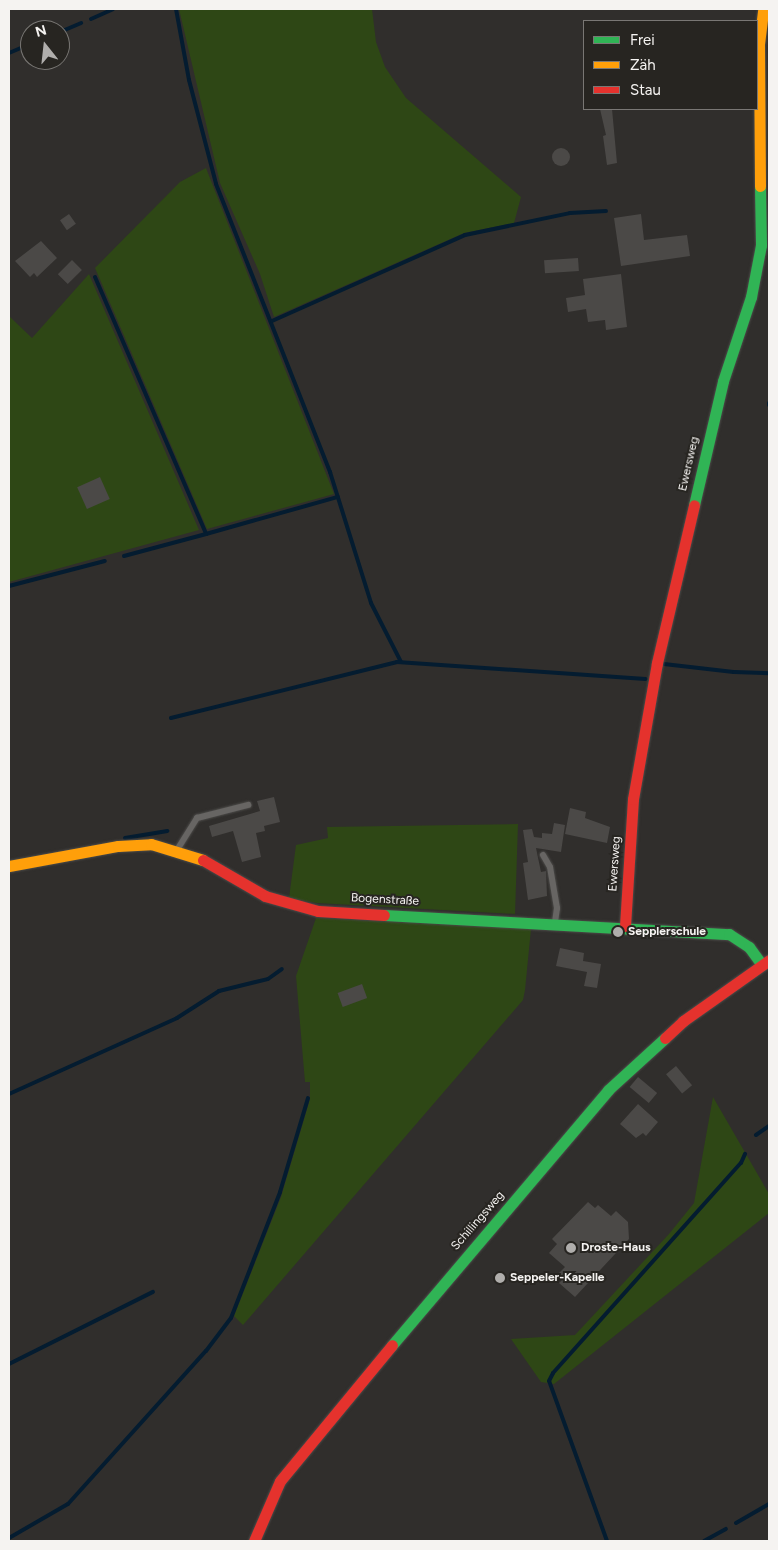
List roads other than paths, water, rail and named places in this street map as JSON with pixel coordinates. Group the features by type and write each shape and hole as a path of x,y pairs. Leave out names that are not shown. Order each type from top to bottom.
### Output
{"street":[{"name":"Ewersweg","path":"625,926 633,799 657,663 723,381 750,297 761,245 760,44 763,9"},
{"name":"Bogenstraße","path":"9,866 118,846 151,844 195,856 265,896 318,911 625,926 729,934 749,947 766,962"},
{"name":"Schillingsweg","path":"254,1541 280,1481 306,1446 608,1090 683,1021 766,962"}],"lane":[{"path":"177,850 198,818 248,806"},
{"path":"544,855 550,867 557,908 554,923"}],"waterway":[{"path":"91,19 113,9"},
{"path":"176,9 189,80 216,184 330,472 371,603 401,662"},
{"path":"70,28 81,23"},
{"path":"9,53 20,48"},
{"path":"272,321 465,235 570,213 606,211"},
{"path":"95,277 206,534 338,497"},
{"path":"124,556 206,534"},
{"path":"9,586 105,561"},
{"path":"171,718 397,662 645,679"},
{"path":"664,664 734,672 769,673"},
{"path":"125,838 167,831"},
{"path":"9,1094 177,1018 219,991 268,979 282,969"},
{"path":"9,1538 68,1504 206,1351 231,1318 280,1192 308,1098"},
{"path":"756,1135 769,1126"},
{"path":"607,1541 549,1381 553,1373 741,1163 745,1154"},
{"path":"9,1364 153,1292"},
{"path":"736,1523 769,1504"},
{"path":"704,1541 726,1529"}],"place":[{"name":"Sepplerschule","path":"618,932"},
{"name":"Droste-Haus","path":"571,1248"},
{"name":"Seppeler-Kapelle","path":"500,1278"}]}
